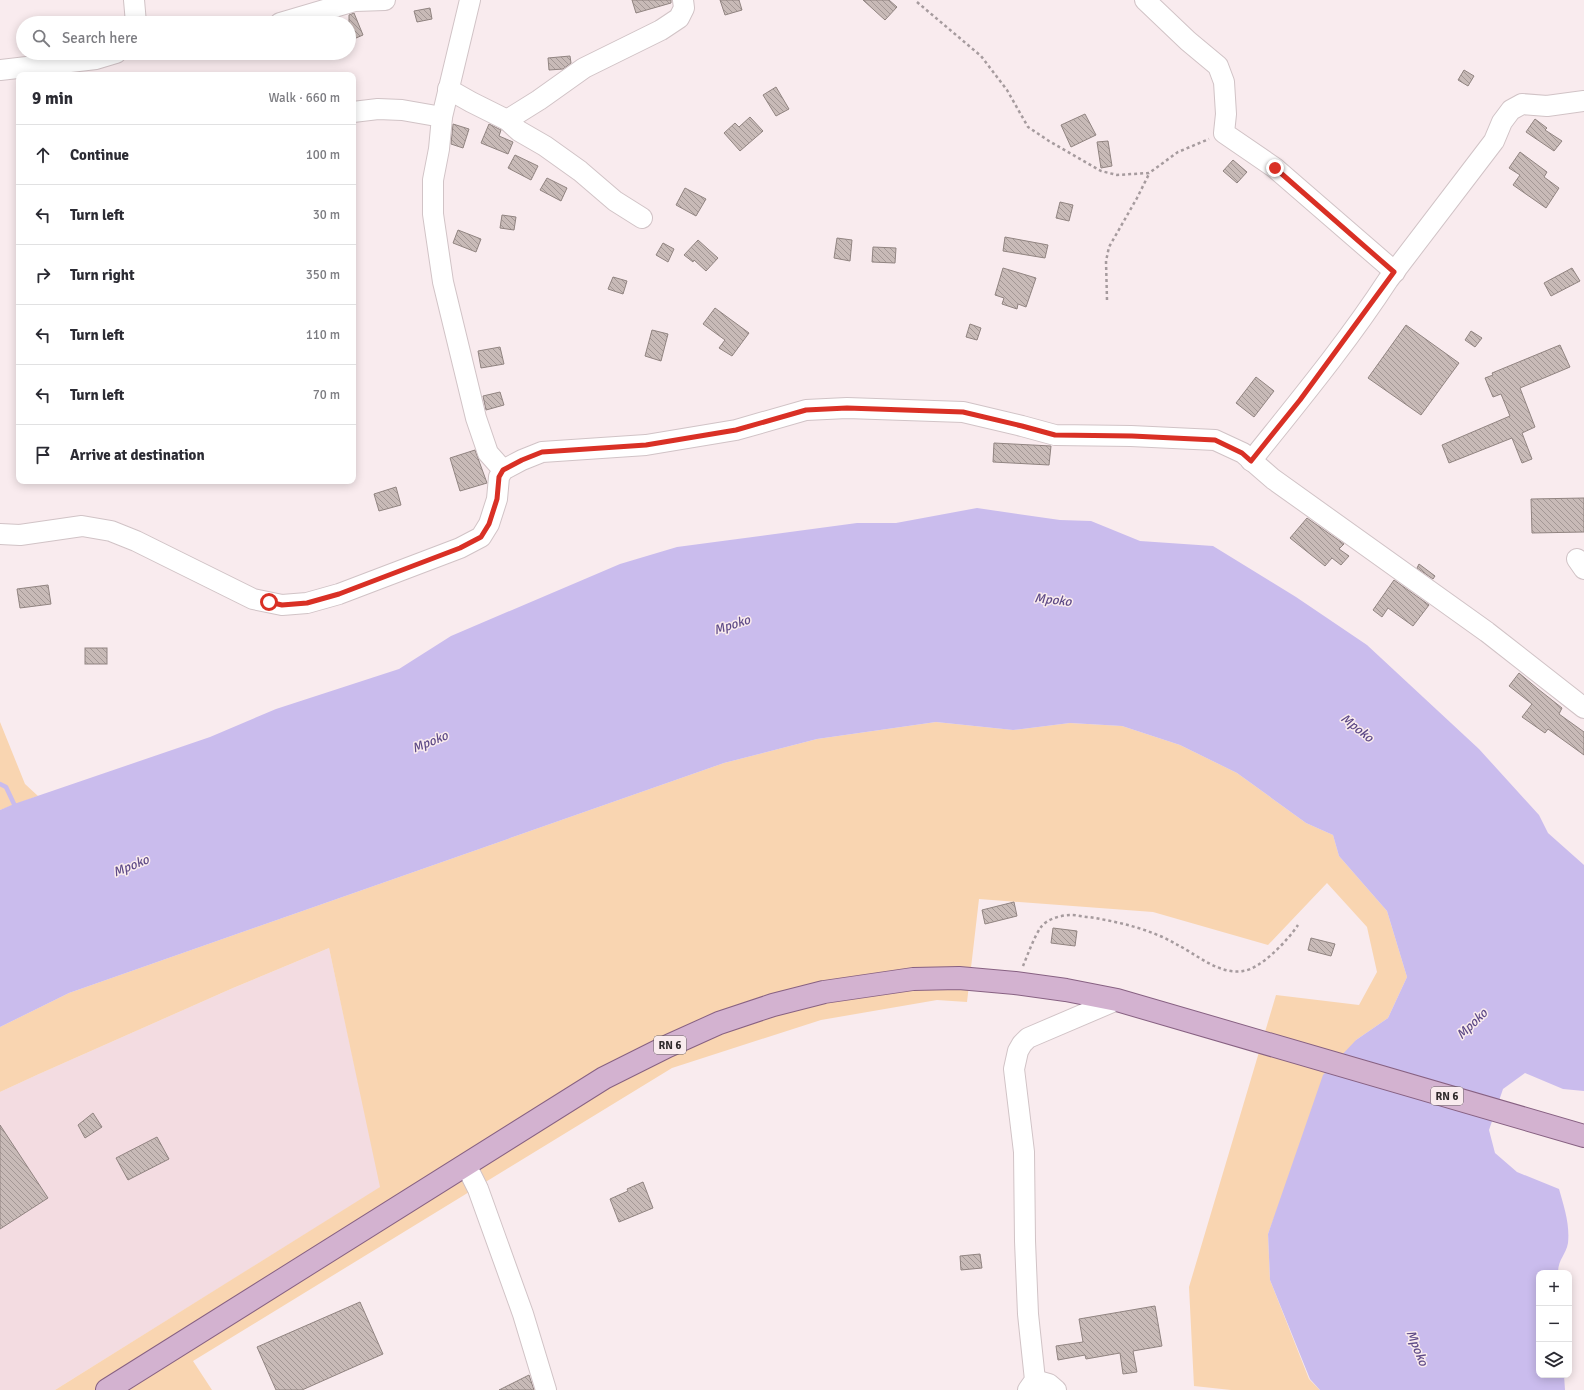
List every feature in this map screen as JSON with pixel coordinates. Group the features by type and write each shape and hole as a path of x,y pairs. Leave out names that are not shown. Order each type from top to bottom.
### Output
{"main road":[{"name":"RN 6","path":"107,1390 604,1078 668,1046 719,1023 773,1005 824,992 913,979 959,978 1015,983 1066,990 1117,1000 1584,1136"}],"street":[{"path":"134,0 135,16"},
{"path":"304,16 355,1 385,0"},
{"path":"470,0 442,117 439,149 433,180 433,214 443,282 476,418 488,453 503,470"},
{"path":"507,120 539,100 584,68 661,30 679,18 684,8 683,0"},
{"path":"1145,0 1188,41 1218,66 1224,82 1226,114 1224,133 1275,168 1394,272"},
{"path":"0,70 87,60"},
{"path":"448,89 507,120 519,131 545,146 580,171 615,201 642,218"},
{"path":"1251,461 1300,400 1394,272 1494,141 1502,122 1511,110 1522,104 1547,106 1584,101"},
{"path":"356,112 402,110 442,117"},
{"path":"0,534 20,535 82,526 111,531 136,541 253,599 282,605 307,603 339,594 460,548 481,537 489,524 497,499 499,477 503,470 542,452 646,445 736,430 806,410 847,408 963,412 1055,435 1132,436 1215,440 1242,453 1273,479 1487,632 1584,708"},
{"path":"1056,1390 1049,1384 1032,1385 1025,1241 1024,1152 1014,1069 1018,1051 1028,1038 1117,1000"},
{"path":"466,1165 478,1189 523,1314 546,1390"}],"path":[{"path":"917,2 981,56 1007,90 1028,126 1049,141 1101,171 1116,175 1149,173"},
{"path":"1107,300 1106,261 1109,247 1137,198 1149,173 1178,152 1224,133"},
{"path":"1015,983 1041,927 1055,918 1071,915 1102,919 1141,929 1175,943 1210,963 1231,971 1244,971 1258,965 1289,938 1298,925"}],"shaded area":[{"path":"0,722 25,784 38,796 0,810"},
{"path":"936,722 1013,730 1070,723 1122,726 1180,745 1237,773 1306,823 1333,835 1339,856 1387,911 1407,977 1388,1018 1356,1040 1286,1186 1268,1234 1270,1280 1309,1379 1320,1390 1231,1390 1194,1386 1189,1287 1276,995 1359,1005 1377,972 1367,927 1327,883 1268,945 1153,912 979,899 967,1002 937,1000 821,1020 672,1068 193,1361 212,1390 55,1390 380,1187 329,948 233,988 0,1092 0,1027 69,993 724,763 817,739"},
{"path":"329,948 381,1187 55,1390 0,1390 0,1092 233,988"}],"water":[{"name":"Mpoko","path":"977,508 1060,520 1091,521 1140,541 1213,546 1296,597 1367,645 1479,749 1539,815 1548,833 1584,865 1584,1091 1563,1089 1525,1073 1503,1089 1489,1130 1495,1153 1517,1172 1559,1189 1565,1209 1568,1243 1558,1270 1536,1270 1536,1378 1564,1378 1565,1390 1320,1390 1310,1379 1270,1280 1268,1234 1323,1075 1356,1040 1388,1018 1407,977 1387,911 1339,856 1333,835 1306,823 1237,773 1180,745 1122,726 1070,723 1013,730 936,722 817,739 724,763 69,993 0,1027 0,810 210,737 276,709 399,669 451,636 620,564 677,547 857,523 896,523"}],"building":[{"path":"632,0 671,0 671,3 636,13"},
{"path":"720,0 739,0 742,10 725,15"},
{"path":"863,0 889,0 897,7 885,20"},
{"path":"430,8 432,19 417,22 414,11"},
{"path":"354,13 355,16 349,16"},
{"path":"356,18 363,35 356,38"},
{"path":"570,56 571,63 563,69 549,70 548,58"},
{"path":"1464,70 1474,76 1468,86 1458,80"},
{"path":"776,87 789,109 776,116 763,95"},
{"path":"1085,114 1096,135 1071,147 1061,125"},
{"path":"750,117 763,131 740,151 724,133 735,123 739,127"},
{"path":"1535,119 1547,128 1545,130 1562,141 1554,151 1526,132"},
{"path":"453,124 469,129 463,148 451,144"},
{"path":"489,124 501,130 499,136 513,142 508,154 481,143"},
{"path":"1108,141 1112,166 1101,168 1097,142"},
{"path":"1520,152 1547,172 1544,177 1559,188 1546,208 1513,185 1520,175 1509,168"},
{"path":"515,155 538,166 531,180 508,168"},
{"path":"1233,160 1247,172 1237,183 1223,171"},
{"path":"547,178 567,188 561,201 540,190"},
{"path":"685,188 706,199 696,216 676,205"},
{"path":"1060,202 1073,205 1069,221 1056,218"},
{"path":"502,215 516,217 514,230 500,228"},
{"path":"458,230 481,239 476,252 453,243"},
{"path":"1005,237 1048,245 1045,258 1003,251"},
{"path":"837,238 852,240 850,261 834,258"},
{"path":"698,240 718,258 706,271 694,260 693,262 684,255"},
{"path":"663,243 674,249 668,262 656,255"},
{"path":"873,247 896,248 895,263 872,262"},
{"path":"1003,268 1036,278 1026,307 1018,304 1017,309 1002,304 1004,298 995,295"},
{"path":"1572,268 1580,281 1551,296 1544,283"},
{"path":"613,277 627,281 623,294 608,289"},
{"path":"715,308 749,333 732,356 719,348 725,340 703,324"},
{"path":"970,324 981,328 977,340 966,337"},
{"path":"1406,325 1459,363 1421,415 1368,378"},
{"path":"652,330 668,334 661,361 645,356"},
{"path":"1471,331 1482,338 1475,347 1465,340"},
{"path":"1560,345 1570,367 1520,388 1535,427 1522,433 1532,459 1522,463 1512,438 1449,463 1442,445 1510,416 1501,394 1493,397 1485,378 1493,375 1492,373"},
{"path":"500,347 504,364 481,368 478,351"},
{"path":"1256,377 1274,391 1254,417 1236,403"},
{"path":"500,392 504,405 486,410 483,396"},
{"path":"994,443 1051,446 1049,465 993,462"},
{"path":"475,450 487,483 460,491 450,458"},
{"path":"396,487 401,505 379,511 374,494"},
{"path":"1584,498 1584,532 1532,533 1531,499"},
{"path":"1307,518 1344,544 1339,549 1349,556 1341,565 1332,558 1325,566 1290,538"},
{"path":"1419,564 1435,576 1433,579 1417,568"},
{"path":"1394,580 1429,605 1413,626 1388,608 1382,617 1373,610"},
{"path":"48,585 51,604 20,608 17,589"},
{"path":"85,648 107,648 107,664 85,664"},
{"path":"1519,673 1562,708 1559,714 1584,732 1584,755 1548,729 1545,733 1522,717 1532,704 1509,686"},
{"path":"1014,902 1017,916 985,924 982,910"},
{"path":"1053,928 1077,931 1075,946 1051,943"},
{"path":"1311,938 1335,944 1331,956 1308,950"},
{"path":"93,1113 102,1127 85,1138 78,1125"},
{"path":"0,1125 48,1198 0,1229"},
{"path":"157,1137 169,1159 128,1180 116,1158"},
{"path":"643,1182 653,1208 619,1222 610,1199"},
{"path":"980,1254 982,1268 961,1270 960,1256"},
{"path":"360,1302 383,1354 302,1390 276,1390 257,1347"},
{"path":"1155,1306 1162,1346 1133,1351 1137,1372 1123,1374 1120,1353 1086,1359 1085,1355 1058,1360 1056,1346 1083,1342 1079,1319"},
{"path":"529,1375 534,1390 499,1390"}],"waterway":[{"path":"0,784 6,787 17,807"}],"route":[{"path":"269,602 282,605 307,603 339,594 460,548 481,537 489,524 497,499 499,477 503,470 542,452 564,449 646,445 736,430 806,410 847,408 963,412 1055,435 1132,436 1215,440 1242,453 1251,461 1300,400 1376,299 1394,272 1339,222 1275,168"}]}
